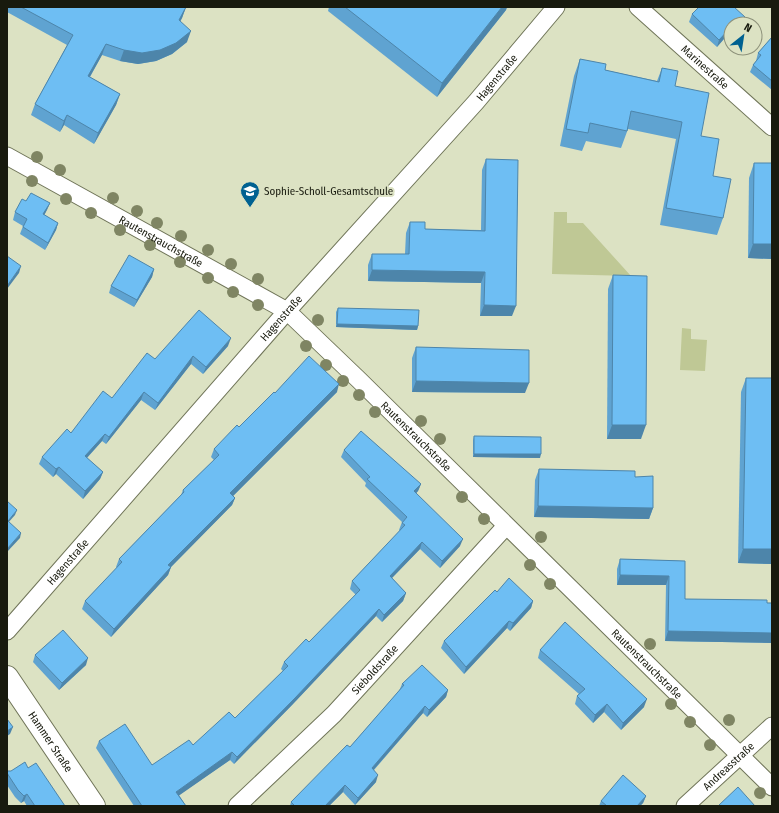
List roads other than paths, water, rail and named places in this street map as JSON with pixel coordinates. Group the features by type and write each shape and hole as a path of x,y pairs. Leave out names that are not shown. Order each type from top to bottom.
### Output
{"main road":[{"name":"Hammer Straße","path":"7,677 94,806"}],"street":[{"name":"Hagenstraße","path":"7,631 287,311 476,102 556,7"},
{"name":"Marinestraße","path":"643,10 772,127"},
{"name":"Rautenstrauchstraße","path":"10,163 287,311 772,787"},
{"name":"Sieboldstraße","path":"237,806 334,714 506,526"},
{"name":"Andreasstraße","path":"685,806 772,726"}],"place":[{"name":"Sophie-Scholl-Gesamtschule","path":"250,208"}]}
